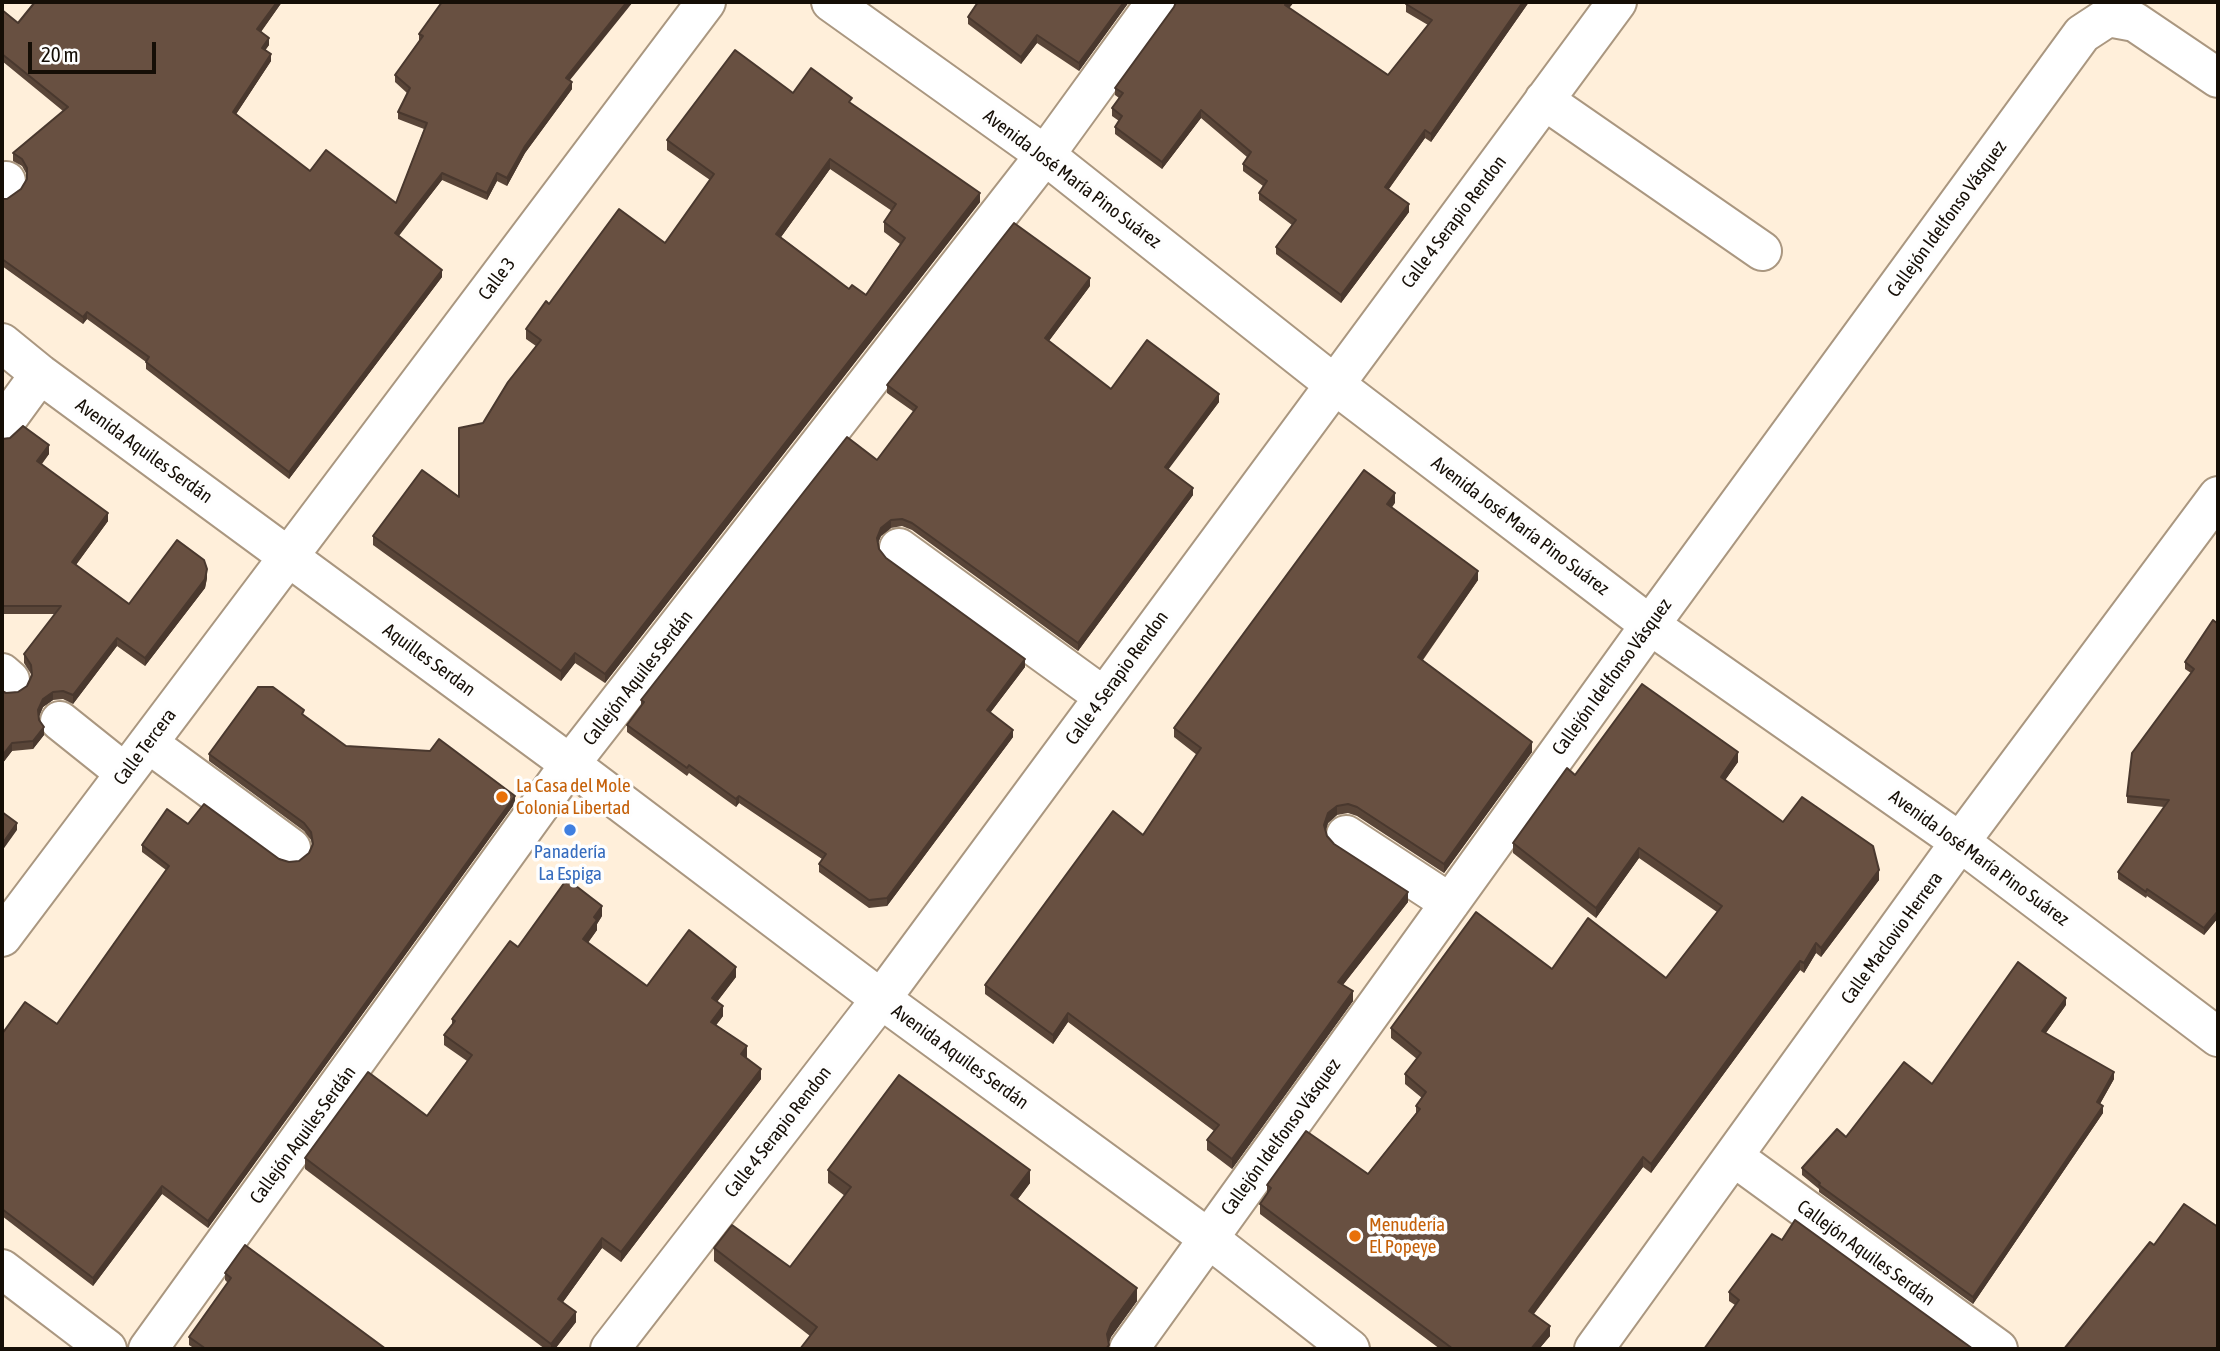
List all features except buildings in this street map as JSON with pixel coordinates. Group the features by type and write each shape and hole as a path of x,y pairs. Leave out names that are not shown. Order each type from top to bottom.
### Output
{"street":[{"name":"Calle 3","path":"288,556 706,2"},
{"name":"Avenida José María Pino Suárez","path":"831,2 1045,155 1334,384 1650,625 1960,842 2218,1037"},
{"path":"1045,155 1156,2"},
{"name":"Calle 4 Serapio Rendon","path":"610,1349 881,999 1617,2"},
{"name":"Callejón Idelfonso Vásquez","path":"1129,1349 1650,625 2082,34 2108,17 2135,22 2218,78"},
{"path":"1544,100 1762,251"},
{"name":"Callejón Aquiles Serdán","path":"148,1349 570,764 1045,155"},
{"name":"Avenida Aquiles Serdán","path":"2,343 40,374 288,556"},
{"path":"2,425 40,374"},
{"name":"Calle Maclovio Herrera","path":"1594,1349 1960,842 2206,539 2218,496"},
{"path":"899,548 1104,696"},
{"name":"Calle Tercera","path":"2,937 288,556"},
{"name":"Aquilles Serdan","path":"288,556 570,764"},
{"path":"60,721 125,773"},
{"path":"148,743 291,848"},
{"name":"Avenida Aquiles Serdán","path":"570,764 881,999 1208,1238 1350,1349"},
{"path":"1346,835 1450,903"},
{"name":"Callejón Aquiles Serdán","path":"1734,1157 1998,1349"},
{"path":"2,1269 107,1349"}],"place":[{"name":"La Casa del Mole Colonia Libertad","path":"502,797"},
{"name":"Panadería La Espiga","path":"570,830"},
{"name":"Menuderia El Popeye","path":"1355,1236"}]}
